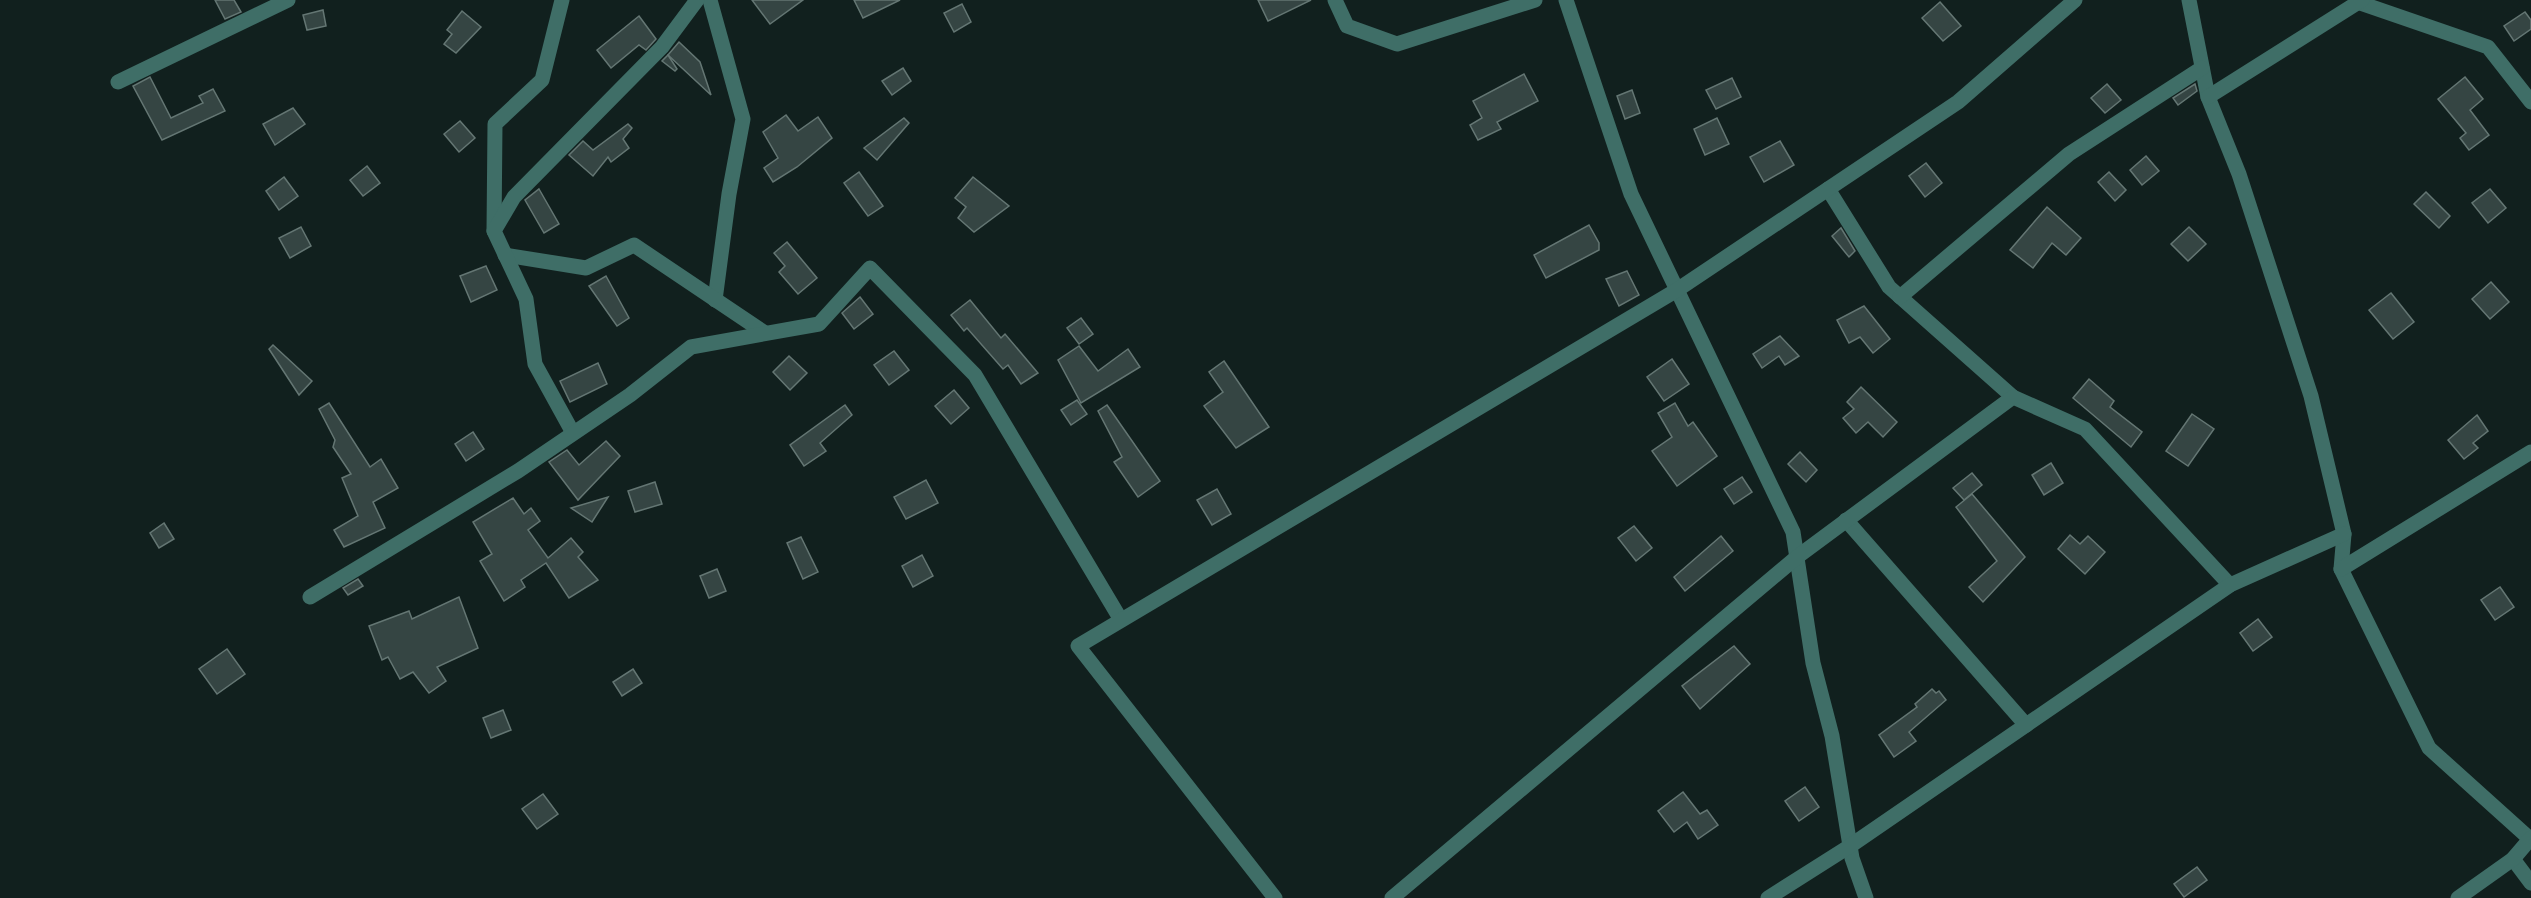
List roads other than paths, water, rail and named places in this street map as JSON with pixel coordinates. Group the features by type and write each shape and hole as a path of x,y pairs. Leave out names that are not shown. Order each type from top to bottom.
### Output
{"street":[{"path":"118,82 288,0"},
{"path":"562,0 542,80 495,124 494,231 526,299 535,364 573,434"},
{"path":"494,231 514,197 662,47 697,0"},
{"path":"710,0 743,119 729,194 715,300"},
{"path":"1335,0 1347,26 1397,44 1535,0"},
{"path":"1566,0 1631,194 1793,532 1813,663 1832,736 1850,846 1866,898"},
{"path":"1275,898 1078,646 1677,290 1958,102 2075,0"},
{"path":"2189,0 2208,97 2239,174 2307,385 2344,534 2341,569 2429,748 2531,839 2513,859 2458,898"},
{"path":"2208,97 2361,2 2488,47 2531,102"},
{"path":"1900,297 2069,154 2202,68"},
{"path":"1828,189 1889,287 2013,397 2085,429 2230,585"},
{"path":"505,255 586,268 634,245 765,333"},
{"path":"310,597 518,471 630,395 691,347 819,324 870,268 975,375 1121,620"},
{"path":"1392,898 1797,557 2013,397"},
{"path":"2341,569 2531,452"},
{"path":"1846,520 2026,725"},
{"path":"1768,898 1850,846 2230,585 2344,534"},
{"path":"2513,859 2531,883"}]}
